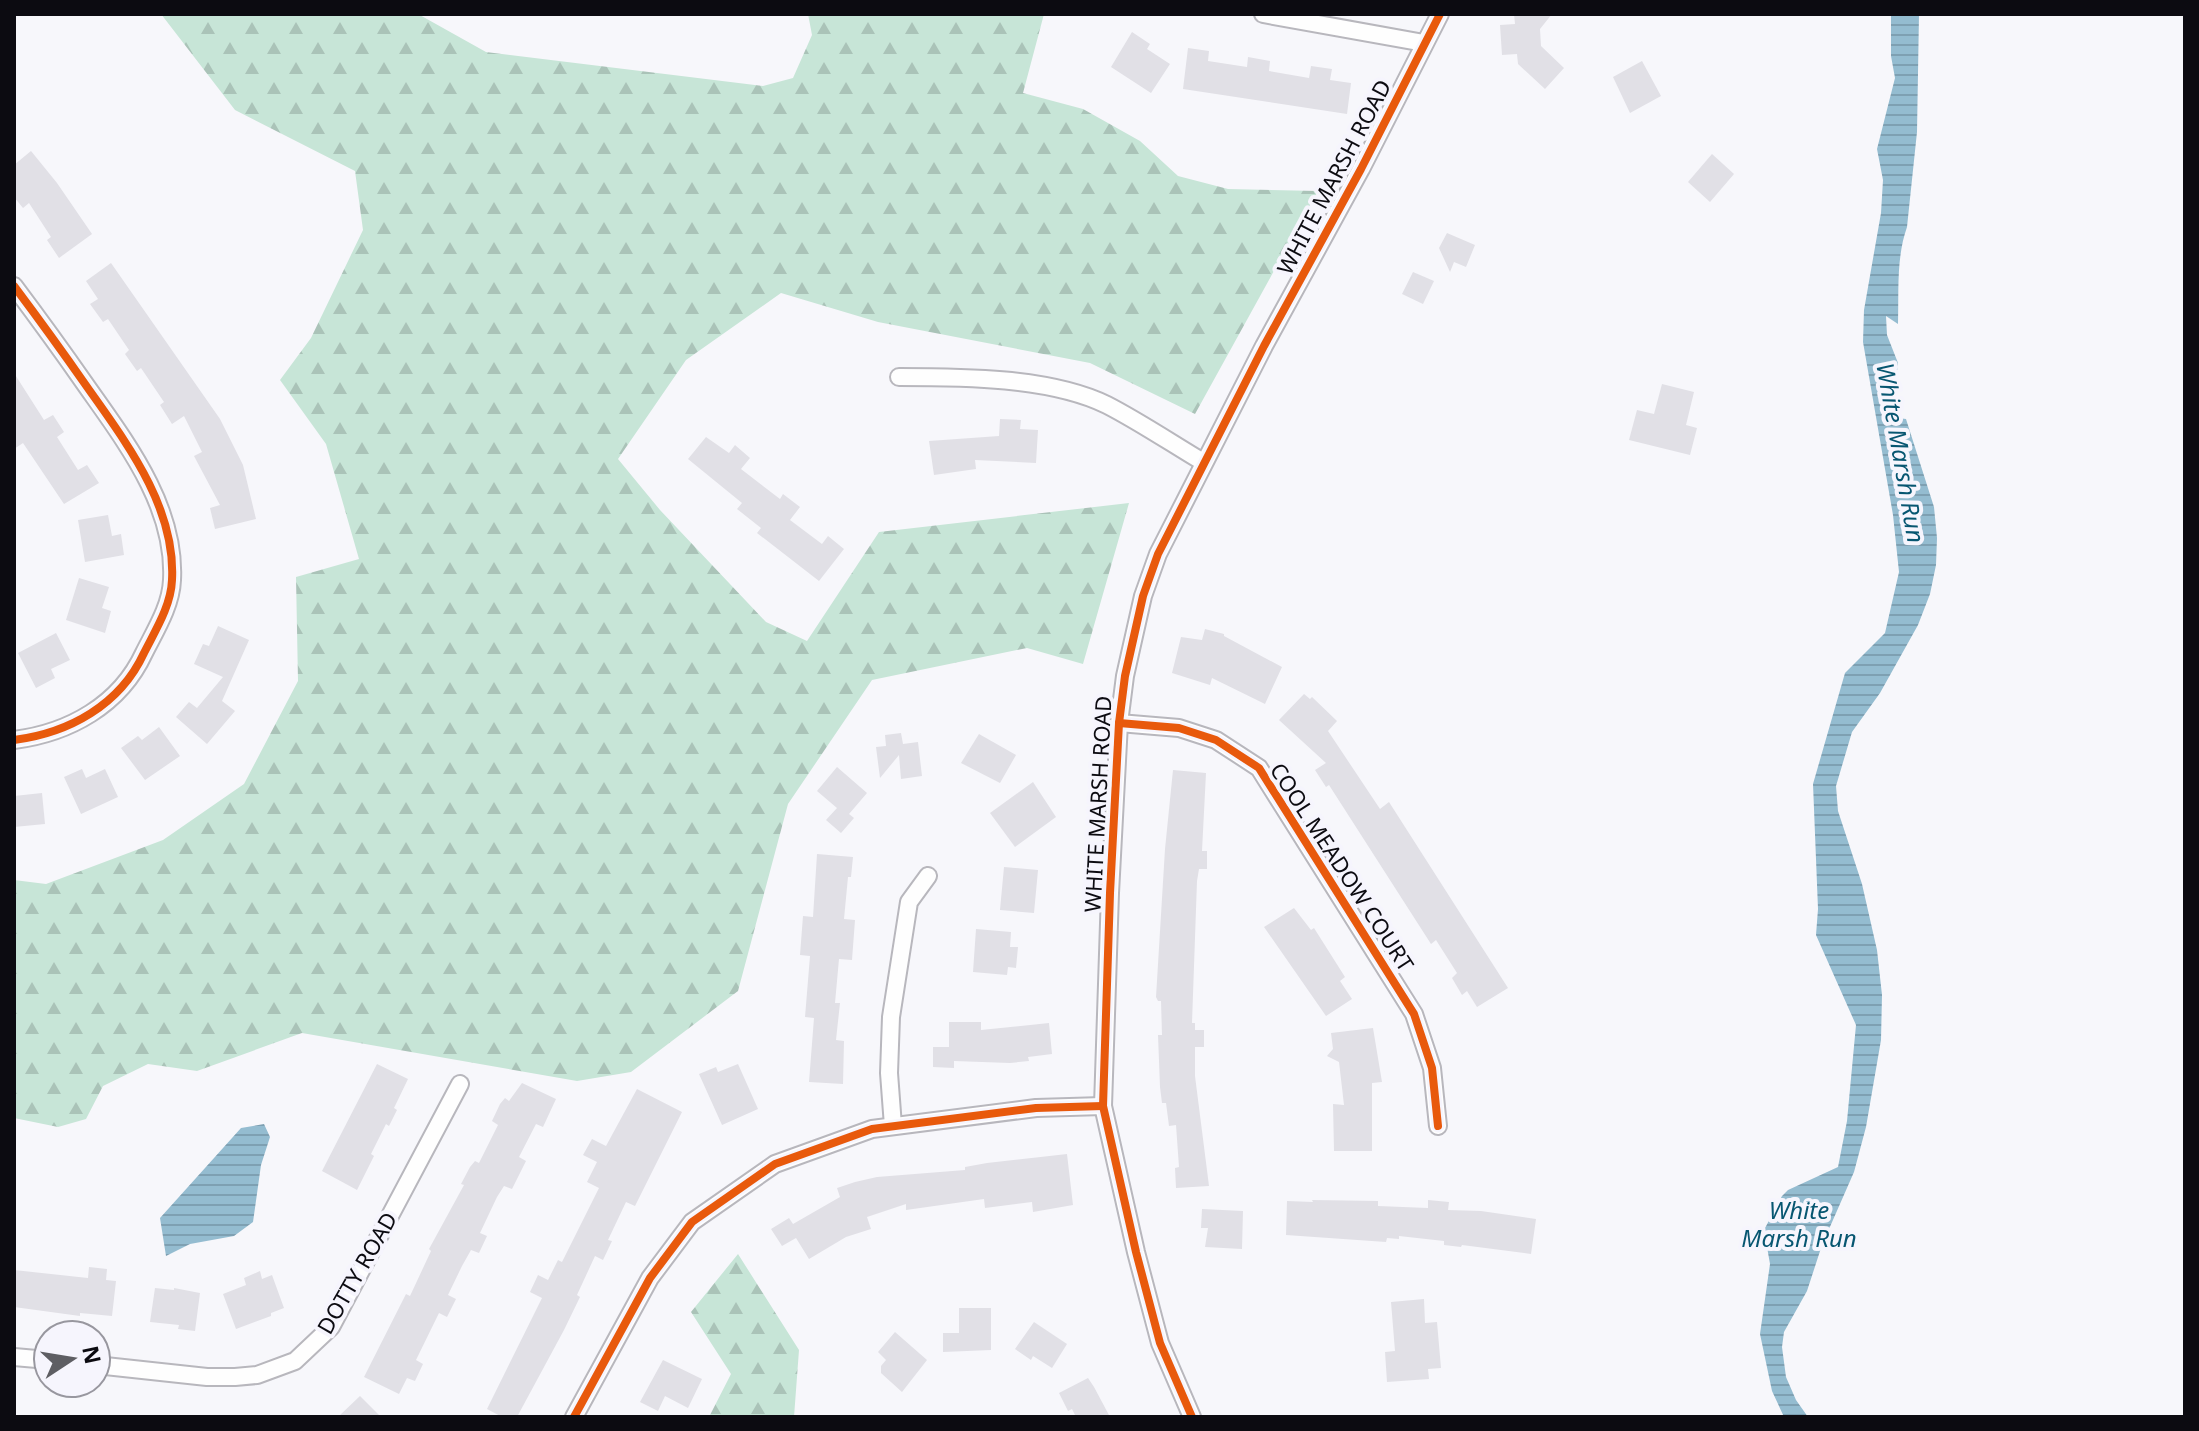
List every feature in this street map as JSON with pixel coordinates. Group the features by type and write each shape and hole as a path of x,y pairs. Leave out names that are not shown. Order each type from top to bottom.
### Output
{"street":[{"path":"1263,14 1424,43"},
{"name":"WHITE MARSH ROAD","path":"1192,1417 1160,1343 1103,1106 1110,893 1119,723 1125,676 1143,596 1158,554 1203,462 1361,169 1440,14"},
{"path":"14,286 128,445 149,484 171,549 172,583 165,611 124,687 97,710 69,726 14,740"},
{"path":"899,377 970,377 1046,386 1105,404 1203,462"},
{"name":"COOL MEADOW COURT","path":"1119,723 1179,728 1216,740 1259,768 1414,1014 1432,1068 1438,1126"},
{"path":"893,1126 889,1073 891,1017 909,902 928,876"},
{"name":"DOTTY ROAD","path":"112,1366 235,1377 266,1372 295,1361 314,1345 338,1315 460,1084"},
{"path":"574,1417 650,1278 692,1222 775,1164 872,1129 1036,1108 1103,1106"}],"green space":[{"path":"161,14 418,14 486,52 763,86 793,78 812,35 808,14 1044,14 1023,93 1083,109 1140,141 1178,176 1228,189 1318,191 1195,414 1090,363 878,322 781,293 686,360 618,459 660,510 766,622 807,641 879,532 1129,503 1083,664 1027,648 872,680 788,804 738,991 631,1072 577,1081 302,1033 197,1071 148,1064 103,1086 86,1119 58,1127 14,1118 14,880 46,884 163,840 244,784 298,681 296,577 359,559 326,444 280,380 311,338 363,230 355,171 235,110"},
{"path":"738,1254 799,1350 794,1417 709,1417 731,1374 691,1312"}],"water":[{"name":"White Marsh Run","path":"1891,14 1919,14 1917,132 1900,263 1898,324 1886,316 1887,335 1898,363 1894,398 1898,418 1906,419 1934,507 1936,565 1930,594 1918,625 1880,693 1852,732 1836,786 1838,811 1862,884 1877,950 1882,995 1881,1040 1866,1127 1854,1172 1822,1245 1807,1291 1784,1332 1782,1347 1786,1377 1808,1417 1784,1417 1772,1391 1760,1334 1770,1264 1764,1230 1788,1190 1838,1167 1847,1121 1856,1025 1816,935 1818,909 1813,784 1845,673 1885,633 1899,572 1893,515 1863,342 1864,310 1881,213 1883,180 1877,149 1895,78 1891,56"},
{"path":"264,1124 270,1137 261,1165 253,1222 234,1236 190,1244 166,1256 160,1218 241,1128"}],"building":[{"path":"1514,14 1552,14 1540,29 1541,46 1564,68 1545,89 1518,64 1517,54 1502,55 1500,25 1515,24"},
{"path":"1132,32 1150,44 1147,49 1170,64 1151,93 1111,67"},
{"path":"1188,48 1209,51 1208,61 1247,67 1248,57 1270,61 1269,71 1309,78 1311,66 1332,69 1330,80 1351,83 1347,114 1183,89"},
{"path":"1642,61 1661,96 1630,113 1613,77"},
{"path":"31,151 92,234 59,258 47,240 51,237 29,203 23,208 14,197 14,165"},
{"path":"1712,154 1734,174 1710,202 1688,182"},
{"path":"1447,233 1475,245 1466,267 1454,262 1450,272 1439,248"},
{"path":"111,263 220,419 243,465 256,519 215,529 210,508 220,505 194,456 202,452 184,416 172,424 160,405 164,402 141,368 137,371 125,354 129,350 108,319 103,322 90,304 98,299 86,281"},
{"path":"1413,272 1434,281 1423,304 1402,294"},
{"path":"14,373 44,420 53,415 64,432 57,437 78,470 87,465 99,483 64,504 23,443 14,449"},
{"path":"1662,384 1694,392 1686,425 1697,428 1690,455 1629,440 1637,410 1654,414"},
{"path":"1000,419 1021,420 1020,429 1038,430 1036,463 975,460 976,469 934,475 929,441 999,436"},
{"path":"706,437 729,453 735,445 750,458 741,469 780,499 783,494 800,507 790,520 822,544 828,536 844,549 819,581 757,533 761,528 737,509 742,503 688,459"},
{"path":"108,515 112,536 121,534 124,555 85,562 78,520"},
{"path":"79,578 109,587 102,608 111,611 105,633 66,620"},
{"path":"218,626 249,640 222,701 235,711 207,744 176,717 189,702 197,708 223,677 194,664 203,644 209,646"},
{"path":"1205,629 1224,634 1282,667 1265,704 1212,678 1210,685 1172,673 1181,637 1202,640"},
{"path":"56,633 70,660 51,669 55,678 36,688 18,653"},
{"path":"1304,694 1310,699 1312,697 1337,721 1328,731 1380,809 1389,802 1508,988 1477,1007 1467,991 1462,995 1452,978 1457,973 1436,940 1431,944 1329,785 1326,787 1315,770 1326,763 1279,720"},
{"path":"159,727 180,756 145,780 121,748 138,736 142,740"},
{"path":"901,733 903,744 918,742 922,776 901,779 899,755 880,778 876,747 886,746 885,735"},
{"path":"979,734 1016,755 1000,783 961,763"},
{"path":"837,767 867,793 849,814 854,818 841,833 826,820 837,808 817,791"},
{"path":"82,769 86,778 105,769 118,797 81,814 64,777"},
{"path":"1173,770 1206,773 1202,851 1207,851 1207,869 1199,869 1197,881 1192,1023 1195,1023 1195,1030 1204,1030 1204,1047 1195,1047 1195,1076 1209,1186 1176,1188 1175,1168 1179,1167 1176,1125 1169,1126 1166,1103 1162,1103 1158,1035 1162,1035 1161,1001 1156,997"},
{"path":"1033,782 1056,817 1015,847 990,813"},
{"path":"42,793 45,824 14,827 14,796"},
{"path":"817,854 853,857 844,919 855,920 852,960 839,959 835,1003 840,1003 836,1040 844,1041 843,1084 809,1082 814,1018 805,1017 810,956 800,955 803,916 813,917"},
{"path":"1004,867 1038,870 1034,913 1000,910"},
{"path":"1294,908 1311,930 1314,928 1345,977 1340,981 1352,999 1326,1016 1264,927"},
{"path":"976,929 1011,932 1010,947 1018,947 1016,968 1008,967 1007,975 973,972"},
{"path":"949,1022 981,1022 981,1030 1049,1023 1052,1054 1028,1057 1029,1061 954,1061 954,1068 933,1067 933,1047 949,1047"},
{"path":"1373,1028 1382,1082 1372,1083 1372,1151 1334,1151 1333,1104 1344,1105 1339,1062 1327,1056 1333,1049 1331,1033"},
{"path":"377,1064 408,1079 394,1108 397,1110 371,1154 374,1156 357,1190 322,1171"},
{"path":"738,1064 758,1109 722,1125 699,1074 716,1067 718,1072"},
{"path":"522,1083 556,1099 543,1127 536,1124 519,1157 526,1161 512,1189 504,1186 497,1197 480,1233 487,1236 479,1253 471,1250 462,1266 448,1295 456,1299 447,1317 439,1313 416,1360 423,1364 415,1381 407,1378 399,1394 364,1377 406,1294 410,1296 431,1251 429,1249 464,1185 461,1184 470,1167 475,1161 479,1163 498,1125 492,1121 500,1104 505,1098 509,1101"},
{"path":"637,1089 682,1112 635,1206 626,1202 608,1240 612,1241 603,1260 595,1256 577,1295 580,1297 517,1417 502,1417 487,1409 542,1298 530,1292 538,1275 548,1280 558,1260 562,1262 599,1188 587,1182 597,1162 583,1155 592,1139 606,1146"},
{"path":"1067,1154 1073,1205 1033,1212 1032,1202 985,1208 984,1199 906,1210 906,1204 867,1217 871,1229 846,1237 809,1259 796,1238 782,1246 771,1229 789,1218 793,1224 840,1197 837,1188 855,1182 877,1177 965,1170 965,1167 987,1163"},
{"path":"1428,1200 1449,1202 1448,1210 1536,1219 1531,1254 1444,1245 1444,1241 1399,1236 1399,1239 1387,1238 1386,1242 1286,1235 1287,1201 1378,1201 1378,1206 1428,1208"},
{"path":"1202,1209 1243,1211 1242,1249 1205,1247 1208,1228 1201,1228"},
{"path":"89,1267 107,1269 106,1280 116,1281 112,1316 80,1313 80,1316 14,1307 14,1270 88,1278"},
{"path":"260,1271 262,1279 272,1275 284,1308 236,1329 223,1294 246,1285 244,1278"},
{"path":"155,1288 200,1293 195,1331 178,1329 179,1325 150,1322"},
{"path":"1424,1299 1425,1323 1437,1322 1441,1368 1428,1369 1429,1379 1387,1382 1385,1352 1395,1351 1391,1302"},
{"path":"959,1308 991,1308 991,1350 943,1352 943,1333 959,1333"},
{"path":"1034,1322 1067,1344 1052,1368 1033,1356 1031,1360 1015,1349"},
{"path":"895,1332 927,1360 902,1392 881,1373 881,1366 886,1360 878,1352"},
{"path":"663,1360 702,1379 688,1408 665,1396 658,1411 640,1402"},
{"path":"1088,1378 1110,1417 1076,1417 1072,1409 1068,1411 1059,1393"},
{"path":"360,1396 381,1417 338,1417"}],"cycle path":[{"path":"1192,1417 1160,1343 1103,1106 1110,893 1119,723 1125,676 1143,596 1158,554 1440,14"},
{"path":"14,286 116,428 145,476 166,526 172,580 162,618 134,671 121,688 107,702 73,723 54,731 14,740"},
{"path":"1119,723 1179,728 1216,740 1259,768 1414,1014 1432,1068 1438,1126"},
{"path":"574,1417 650,1278 692,1222 775,1164 872,1129 1036,1108 1103,1106"}]}
